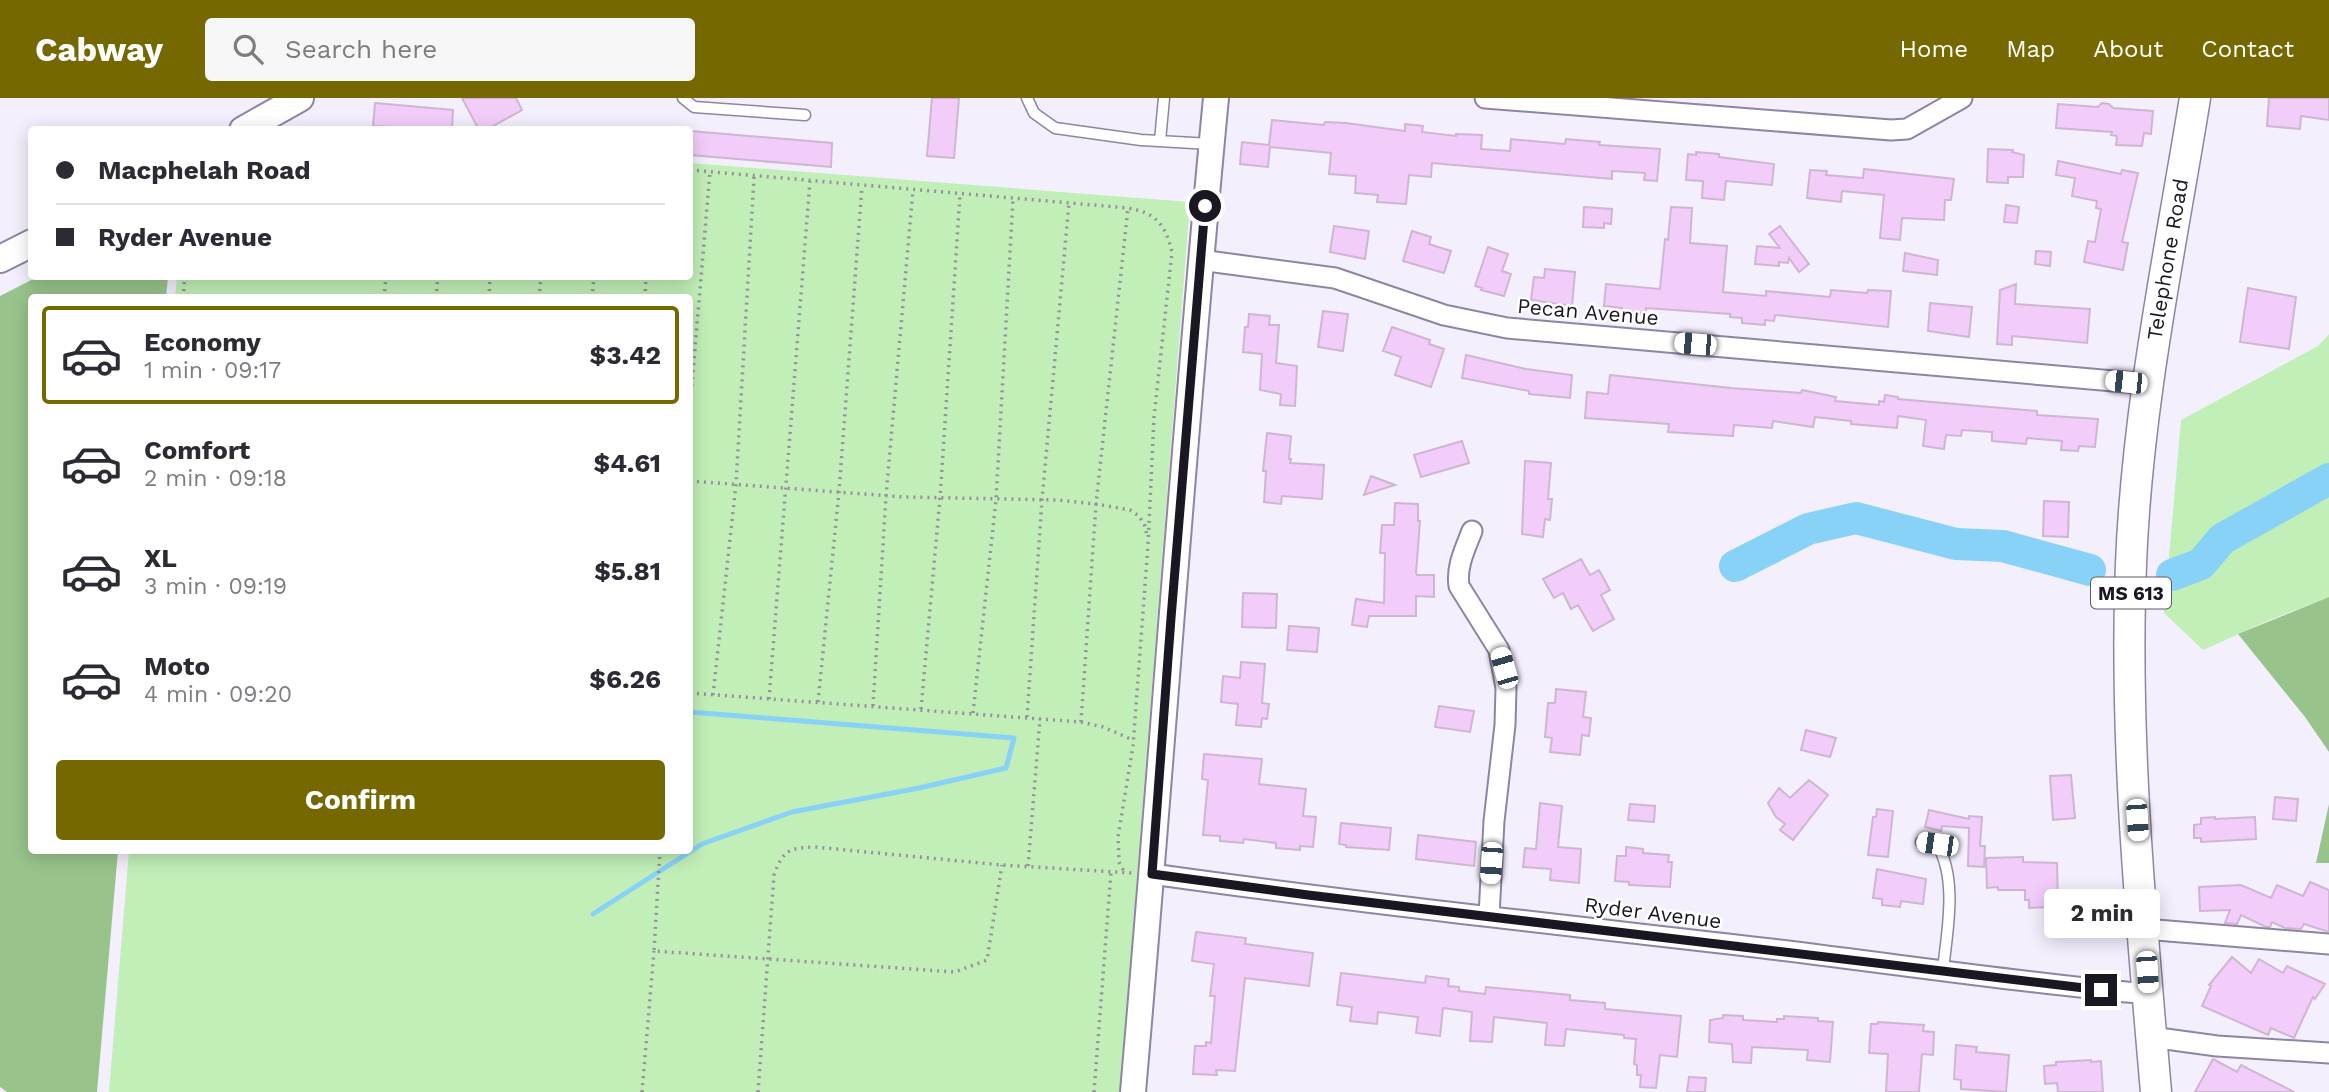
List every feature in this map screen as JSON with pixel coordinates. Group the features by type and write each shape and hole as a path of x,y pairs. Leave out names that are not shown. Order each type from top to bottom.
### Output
{"main road":[{"path":"250,126 300,98"},
{"name":"Telephone Road","path":"2156,1092 2131,738 2131,564 2137,475 2148,384 2195,98"},
{"path":"0,259 28,245"}],"street":[{"path":"1133,1092 1200,260 1216,98"},
{"path":"1485,98 1891,131 1907,129 1962,98"},
{"name":"Pecan Avenue","path":"1200,260 1335,278 1444,315 1507,328 2148,384"},
{"path":"1472,531 1460,562 1460,586 1499,650 1506,688 1491,859 1489,916"},
{"name":"Ryder Avenue","path":"1152,874 2077,988 2148,994"},
{"path":"2144,929 2329,944"},
{"path":"2151,1037 2230,1047 2329,1053"}],"lane":[{"path":"683,98 694,107 805,114"},
{"path":"1027,98 1034,113 1055,128 1160,141 1211,144"},
{"path":"1160,141 1164,98"},
{"path":"1921,842 1937,844 1945,858 1949,918 1943,970"}],"path":[{"path":"693,170 1128,208 1145,211 1167,231 1172,252 1154,417 1148,545 1133,740 1118,838 1119,862 1125,873"},
{"path":"693,372 710,172"},
{"path":"713,695 736,484 754,176"},
{"path":"769,699 810,181"},
{"path":"818,702 839,492 862,186"},
{"path":"873,706 886,496 913,190"},
{"path":"921,709 940,498 960,194"},
{"path":"973,713 996,500 1013,199"},
{"path":"1027,717 1042,500 1069,203"},
{"path":"1081,722 1096,504 1128,208"},
{"path":"693,481 886,496 1096,504 1130,510 1139,516 1145,526 1148,545"},
{"path":"693,693 1081,722 1102,727 1133,740"},
{"path":"1028,866 1040,718"},
{"path":"758,1092 774,875 779,860 786,851 798,847 815,847 1002,865 1152,874"},
{"path":"642,1092 660,854"},
{"path":"654,951 955,972 987,960 1002,865"},
{"path":"1094,1092 1111,872"}],"green space":[{"path":"693,163 1190,202 1120,1092 109,1092 129,854 693,854 693,294 175,294 177,280 693,280"},
{"path":"31,280 168,280 166,294 28,294 28,854 118,854 97,1092 7,1092 0,1087 0,296"},
{"path":"2329,334 2329,597 2203,650 2164,613 2181,420 2318,346"},
{"path":"2329,597 2329,752 2305,717 2238,634"},
{"path":"2329,804 2329,863 2316,863"}],"building":[{"path":"462,98 516,98 522,110 493,126 477,126"},
{"path":"932,98 959,98 954,158 927,156"},
{"path":"2269,98 2329,98 2329,120 2301,116 2300,129 2267,126"},
{"path":"375,103 453,110 452,126 373,126"},
{"path":"2102,103 2113,108 2153,111 2151,134 2144,133 2142,146 2116,145 2117,136 2111,135 2112,132 2056,128 2058,104 2098,107"},
{"path":"1272,120 1324,125 1325,122 1346,123 1405,131 1405,124 1423,126 1422,132 1456,136 1482,135 1481,149 1510,151 1511,139 1565,144 1566,139 1600,142 1599,145 1660,149 1657,181 1644,180 1645,173 1612,171 1612,179 1432,163 1431,177 1409,175 1406,204 1377,202 1378,195 1355,193 1356,176 1329,174 1331,153 1270,147 1268,167 1240,164 1242,142 1269,145"},
{"path":"693,131 832,143 831,167 693,155"},
{"path":"1988,149 2013,150 2012,152 2024,155 2023,177 2008,177 2008,183 1987,182"},
{"path":"1696,152 1774,164 1772,185 1726,181 1724,200 1702,198 1703,181 1686,180 1688,154 1696,155"},
{"path":"2058,161 2121,174 2122,170 2138,173 2122,242 2128,243 2123,270 2084,262 2088,241 2095,242 2101,209 2096,208 2097,201 2072,196 2075,178 2056,175"},
{"path":"1864,169 1954,179 1951,200 1945,200 1944,220 1902,218 1900,240 1880,238 1884,195 1842,191 1841,202 1807,198 1810,170 1827,171 1826,175 1863,178"},
{"path":"2006,205 2019,207 2017,223 2004,222"},
{"path":"1584,207 1612,209 1611,224 1604,223 1604,228 1583,227"},
{"path":"1671,207 1692,208 1690,243 1727,246 1723,292 1766,296 1766,291 1830,297 1831,290 1867,293 1868,290 1891,291 1888,327 1775,315 1774,321 1765,320 1765,325 1742,323 1742,318 1730,317 1730,314 1646,308 1646,313 1604,306 1606,284 1660,289"},
{"path":"1334,226 1369,231 1365,259 1330,252"},
{"path":"1780,226 1809,264 1799,272 1789,258 1788,263 1779,262 1779,266 1755,264 1757,246 1780,248 1769,234"},
{"path":"1412,231 1431,237 1429,244 1451,251 1444,273 1403,261"},
{"path":"1488,247 1508,254 1502,271 1511,274 1504,296 1475,286"},
{"path":"2036,251 2051,252 2050,266 2035,264"},
{"path":"1905,253 1938,260 1937,275 1903,271"},
{"path":"1545,269 1575,272 1572,306 1531,300 1534,277 1544,278"},
{"path":"2016,284 2015,304 2090,309 2087,343 2012,336 2012,345 1997,344 2000,290"},
{"path":"2248,288 2296,297 2289,349 2240,342"},
{"path":"1930,303 1972,307 1969,337 1928,331"},
{"path":"1323,311 1348,314 1343,351 1318,347"},
{"path":"1249,314 1270,316 1269,325 1279,325 1276,363 1297,366 1295,406 1280,405 1281,394 1260,390 1262,354 1243,352"},
{"path":"1392,327 1430,340 1429,344 1444,349 1431,387 1395,375 1401,357 1383,351"},
{"path":"1466,355 1526,369 1572,375 1570,398 1529,394 1529,391 1462,378"},
{"path":"1610,375 1731,388 1801,393 1802,390 1836,397 1835,401 1879,405 1879,401 1884,402 1885,395 1898,399 2037,411 2037,415 2098,419 2095,447 2079,446 2078,451 2061,450 2062,441 2027,438 2026,444 1992,441 1992,432 1962,430 1961,436 1946,435 1944,449 1923,446 1926,420 1898,416 1897,428 1851,424 1851,421 1815,417 1813,427 1773,421 1772,428 1734,425 1733,436 1668,432 1669,424 1585,418 1587,392 1608,394"},
{"path":"1267,433 1291,436 1290,463 1324,465 1322,499 1282,496 1281,504 1264,502 1266,471 1263,471"},
{"path":"1462,441 1469,463 1421,477 1414,455"},
{"path":"1525,461 1551,463 1548,499 1552,499 1550,520 1545,519 1543,537 1522,534"},
{"path":"1371,476 1395,485 1364,495"},
{"path":"2044,501 2069,502 2068,537 2043,536"},
{"path":"1395,503 1418,504 1420,521 1416,573 1434,575 1434,597 1416,596 1416,616 1369,616 1367,627 1352,625 1356,599 1384,603 1385,553 1380,553 1382,525 1394,525"},
{"path":"1581,559 1590,575 1599,570 1610,590 1601,595 1614,619 1593,631 1578,605 1571,609 1563,593 1554,598 1543,579"},
{"path":"1243,593 1277,594 1276,628 1242,627"},
{"path":"1289,626 1319,628 1317,652 1287,650"},
{"path":"1241,662 1265,664 1262,703 1269,704 1267,719 1262,718 1261,727 1236,725 1238,704 1221,702 1223,676 1240,678"},
{"path":"1556,689 1586,692 1583,717 1591,718 1589,736 1582,735 1580,755 1550,752 1552,738 1545,737 1548,703 1555,703"},
{"path":"1439,706 1474,711 1470,732 1435,727"},
{"path":"1806,730 1836,738 1830,757 1801,750"},
{"path":"1204,754 1262,759 1259,784 1306,789 1303,816 1316,817 1313,847 1300,846 1300,850 1276,848 1276,843 1244,839 1243,843 1220,841 1220,836 1203,835 1208,780 1202,779"},
{"path":"2071,775 2075,818 2053,820 2050,776"},
{"path":"1809,780 1828,795 1793,840 1780,830 1785,824 1776,817 1768,803 1779,788 1790,798"},
{"path":"2275,797 2298,799 2296,821 2273,819"},
{"path":"1540,803 1562,806 1558,847 1581,849 1579,883 1550,880 1551,869 1523,867 1525,848 1536,849"},
{"path":"1630,804 1655,806 1654,822 1628,820"},
{"path":"1877,809 1893,811 1888,857 1868,855 1873,817 1876,817"},
{"path":"1929,810 1969,819 1969,816 1982,817 1980,846 1985,846 1984,867 1968,866 1969,828 1942,826 1941,831 1925,827"},
{"path":"2255,817 2256,839 2201,842 2201,838 2194,838 2194,825 2201,824 2201,818"},
{"path":"1341,823 1391,828 1389,850 1346,847 1339,844"},
{"path":"1418,835 1476,842 1474,866 1416,859"},
{"path":"1626,847 1643,849 1643,853 1669,855 1668,862 1672,862 1670,887 1629,885 1629,882 1615,881 1617,856 1626,856"},
{"path":"2023,857 2023,862 2057,863 2058,904 2029,908 2029,900 2025,900 2025,890 1987,888 1986,858"},
{"path":"1877,869 1926,879 1923,904 1901,901 1900,907 1882,905 1882,899 1873,898"},
{"path":"2310,882 2329,890 2329,932 2304,924 2301,929 2285,928 2272,922 2270,927 2266,927 2241,915 2237,924 2225,923 2230,910 2200,911 2199,887 2241,885 2271,898 2277,885 2303,896"},
{"path":"1196,932 1246,938 1245,944 1313,953 1309,986 1245,978 1235,1071 1216,1070 1217,1075 1193,1074 1195,1046 1211,1043 1215,996 1210,996 1214,964 1192,961"},
{"path":"2232,957 2251,973 2259,959 2283,973 2287,966 2325,984 2315,999 2313,997 2294,1038 2271,1028 2268,1035 2202,1006 2211,986 2209,985"},
{"path":"1341,973 1425,983 1426,976 1449,979 1448,986 1459,987 1459,991 1485,994 1486,987 1570,995 1570,1000 1605,1003 1605,1009 1681,1016 1677,1057 1660,1055 1656,1088 1640,1087 1641,1075 1637,1075 1637,1065 1634,1064 1636,1039 1624,1038 1624,1035 1566,1029 1564,1046 1545,1045 1547,1023 1494,1017 1492,1042 1470,1041 1472,1012 1443,1008 1440,1036 1416,1033 1418,1017 1378,1012 1377,1024 1350,1021 1352,1007 1337,1005"},
{"path":"1723,1015 1743,1016 1743,1020 1777,1022 1777,1019 1784,1019 1784,1016 1818,1018 1818,1021 1833,1022 1830,1062 1807,1060 1808,1050 1752,1047 1751,1063 1733,1062 1732,1044 1709,1042 1710,1020 1723,1018"},
{"path":"1878,1022 1924,1025 1923,1031 1934,1032 1933,1055 1922,1054 1919,1092 1886,1092 1888,1054 1869,1053 1871,1024"},
{"path":"1956,1045 1977,1047 1976,1052 2009,1055 2006,1092 1961,1089 1961,1080 1954,1079"},
{"path":"2213,1059 2237,1072 2241,1065 2294,1092 2195,1092"},
{"path":"2101,1061 2103,1092 2058,1092 2057,1083 2045,1084 2044,1066 2056,1065 2056,1062"},
{"path":"1689,1077 1706,1078 1705,1092 1687,1092"}],"waterway":[{"path":"2172,575 2201,564 2222,539 2329,479"},
{"path":"1735,566 1808,529 1856,518 1956,544 2003,546 2090,570"},
{"path":"693,712 1014,738 1006,768 792,812 702,844 693,850"},
{"path":"593,914 686,854"}],"route":[{"path":"1205,206 1152,874 2101,990"}]}
